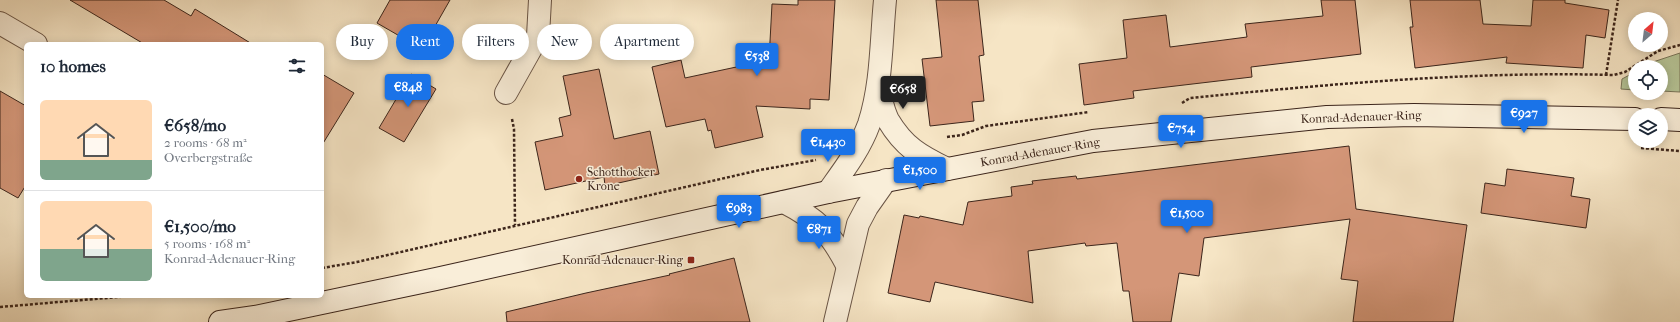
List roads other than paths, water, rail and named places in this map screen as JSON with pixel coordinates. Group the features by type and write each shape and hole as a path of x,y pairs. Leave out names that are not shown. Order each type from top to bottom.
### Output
{"main road":[{"path":"506,93 538,36 540,0"},
{"path":"828,192 856,152 868,125 878,88 885,0"},
{"path":"0,23 33,42"},
{"path":"878,88 888,119 906,144 919,155 947,169"},
{"name":"Konrad-Adenauer-Ring","path":"220,322 255,317 436,279 828,192 1093,141 1327,117 1414,115 1628,119"},
{"path":"1668,119 1680,120"},
{"path":"835,322 847,265 858,224 867,207 886,180"},
{"path":"784,202 805,213 822,227 837,245 847,265"}],"place":[{"name":"Schotthocker Krone","path":"579,179"},
{"name":"Konrad-Adenauer-Ring","path":"691,260"}]}
